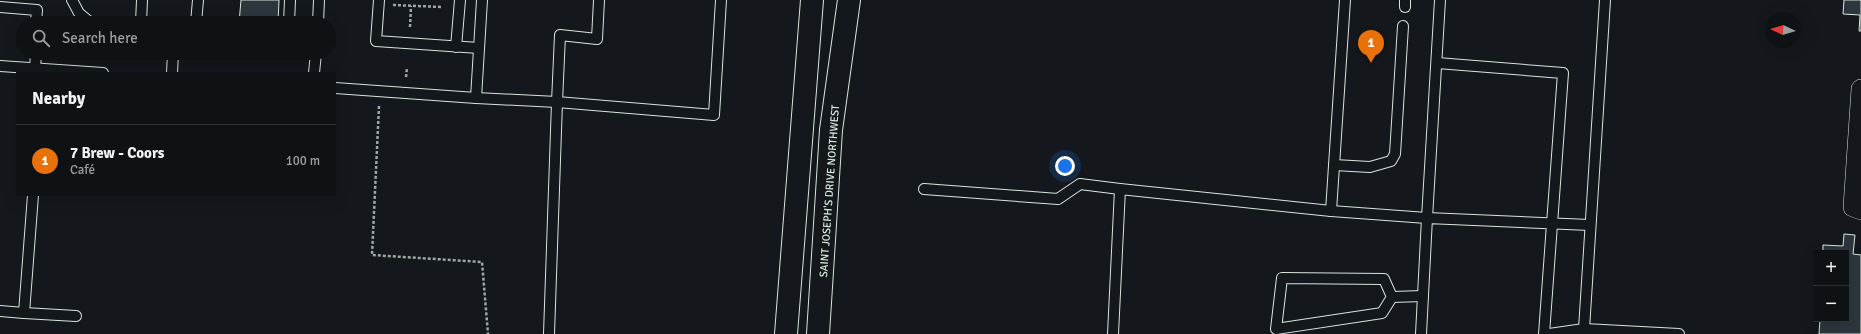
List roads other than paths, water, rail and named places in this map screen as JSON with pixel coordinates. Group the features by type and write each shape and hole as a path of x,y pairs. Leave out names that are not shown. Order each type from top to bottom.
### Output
{"street":[{"path":"786,334 812,0"},
{"name":"SAINT JOSEPH'S DRIVE NORTHWEST","path":"818,334 831,130 850,0"},
{"path":"1857,209 1861,89"}],"lane":[{"path":"72,0 79,13 83,16"},
{"path":"141,16 142,0"},
{"path":"197,16 198,0"},
{"path":"289,16 290,0"},
{"path":"318,16 319,0"},
{"path":"379,0 376,41 479,48"},
{"path":"456,46 460,0"},
{"path":"476,98 482,0"},
{"path":"549,334 560,35 597,38 599,0"},
{"path":"336,88 557,102 714,115 721,0"},
{"path":"1331,211 1345,0"},
{"path":"1421,334 1440,0"},
{"path":"1584,329 1605,0"},
{"path":"0,7 37,5 36,16"},
{"path":"1334,165 1370,167 1391,161 1395,154 1404,26"},
{"path":"38,60 40,70"},
{"path":"172,72 173,60"},
{"path":"314,72 315,60"},
{"path":"1437,63 1563,73 1544,334"},
{"path":"0,66 82,72"},
{"path":"924,189 1058,199 1080,184 1331,211 1427,218 1590,225"},
{"path":"1114,334 1120,188"},
{"path":"24,312 33,196"},
{"path":"1282,278 1384,279 1392,297 1382,313 1276,329 1282,278"},
{"path":"1392,297 1423,296"},
{"path":"0,311 76,316"},
{"path":"1549,334 1584,329 1679,334"}],"place":[{"name":"7 Brew - Coors","path":"1371,63"}]}
